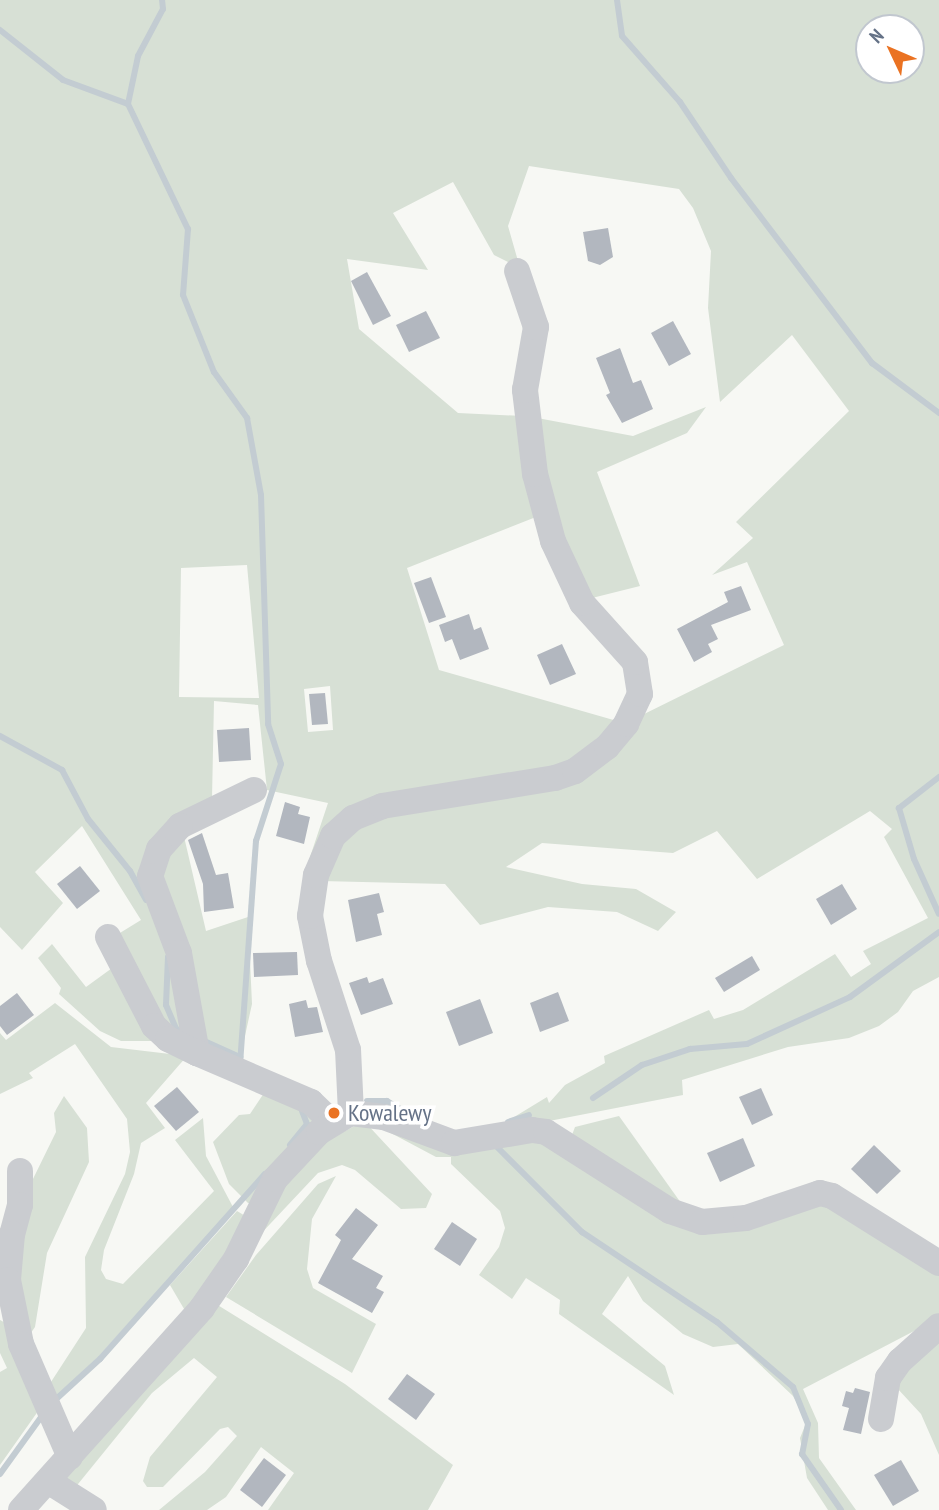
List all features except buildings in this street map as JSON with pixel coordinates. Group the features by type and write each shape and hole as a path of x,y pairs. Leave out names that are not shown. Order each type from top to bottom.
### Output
{"street":[{"path":"349,1116 348,1050 318,961 310,916 316,875 333,836 353,818 382,806 555,778 575,771 607,747 626,724 640,694 635,662 593,619 553,541 535,474 525,390 536,327 517,271"},
{"path":"197,1053 179,953 152,884 151,866 159,849 188,820 254,790"},
{"path":"108,937 154,1026 168,1039 311,1102 349,1116 454,1143 532,1130 546,1132 670,1211 702,1222 724,1223 807,1196 832,1196 939,1263"},
{"path":"22,1510 202,1308 236,1259 275,1179 349,1116"},
{"path":"20,1171 20,1205 8,1280 21,1344 52,1423 70,1457"},
{"path":"881,1419 888,1378 900,1361 939,1326"},
{"path":"48,1481 94,1510"}],"shaded area":[{"path":"0,0 939,0 939,977 913,991 898,1012 879,1026 849,1038 788,1047 682,1080 683,1095 488,1133 547,1097 549,1103 565,1085 605,1063 604,1056 709,1010 714,1019 743,1010 835,954 851,977 871,964 863,951 928,918 884,837 892,829 870,811 757,879 717,831 673,853 542,843 506,867 582,884 636,889 676,912 658,931 617,912 548,907 480,925 445,884 321,881 330,854 363,820 545,785 632,720 784,645 747,562 712,575 753,538 736,522 849,411 792,335 720,402 708,308 711,251 693,208 679,189 529,166 508,226 520,268 494,255 453,182 393,213 428,270 347,259 359,329 458,413 523,416 541,515 407,568 439,670 617,721 561,770 380,802 310,857 328,803 267,790 258,705 214,701 212,799 163,838 156,910 185,1030 177,1040 115,936 141,920 82,826 35,872 63,903 22,950 0,927","holes":["247,565 259,698 179,697 181,568","330,686 333,730 308,732 304,689"]},
{"path":"706,407 687,433 597,472 640,586 584,600 566,562 532,417 633,436"},
{"path":"182,828 206,931 248,917 252,1004 239,1063 204,1045 157,859"},
{"path":"52,944 86,987 119,963 166,1041 121,1041 100,1031 59,994 61,988 38,958"},
{"path":"55,1003 111,1047 187,1056 146,1103 165,1128 141,1143 134,1174 104,1250 101,1270 106,1279 123,1284 214,1191 175,1140 203,1118 206,1156 233,1207 100,1355 51,1402 49,1385 86,1328 85,1257 125,1174 130,1152 127,1119 75,1044 29,1073 33,1078 0,1094 0,1033 6,1040"},
{"path":"273,1092 315,1121 254,1203 248,1203 229,1184 213,1142 239,1115 250,1114 264,1093"},
{"path":"64,1096 87,1128 89,1162 47,1253 35,1327 28,1337 17,1270 31,1183 56,1132 54,1113"},
{"path":"619,1116 686,1210 572,1135 575,1127"},
{"path":"364,1121 432,1194 426,1208 401,1209 355,1170 342,1165 318,1173 255,1240 266,1210 319,1145"},
{"path":"389,1132 527,1135 672,1219 820,1199 939,1273 939,1318 803,1389 818,1423 819,1458 856,1510 828,1510 807,1478 800,1438 807,1421 793,1396 738,1344 713,1347 683,1334 643,1301 628,1276 602,1314 665,1366 674,1395 559,1314 560,1300 526,1278 512,1299 479,1275 499,1247 505,1228 500,1211 451,1164 451,1157 436,1157"},
{"path":"336,1176 312,1219 307,1269 313,1288 376,1324 352,1373 226,1297 256,1255 318,1184"},
{"path":"237,1211 247,1217 187,1314 170,1285"},
{"path":"216,1304 345,1384 453,1465 428,1510 268,1510 294,1473 261,1447 226,1497 207,1510 159,1510 205,1472 237,1436 228,1427 220,1429 163,1487 147,1487 143,1481 150,1457 217,1377 194,1358 152,1393 74,1489 61,1482"},
{"path":"0,1320 13,1327 41,1407 0,1465 0,1372 7,1368 0,1353"},
{"path":"939,1332 939,1455 921,1414 897,1388 905,1369"}],"waterway":[{"path":"128,104 138,56 163,9 162,0"},
{"path":"617,0 622,36 680,102 731,178 872,363 939,413"},
{"path":"0,30 63,80 128,104 188,229 183,295 214,372 247,418 261,495 268,724 281,764 256,841 240,1065"},
{"path":"0,736 62,770 88,819 130,871 146,900"},
{"path":"939,777 899,808 914,859 939,914"},
{"path":"593,1098 642,1065 690,1049 747,1044 850,997 939,932"},
{"path":"168,957 166,1005 176,1029 182,1032"},
{"path":"202,1040 240,1057"},
{"path":"367,1101 387,1101 405,1112"},
{"path":"290,1145 307,1124 302,1111"},
{"path":"508,1122 529,1115"},
{"path":"496,1146 582,1232 717,1322 793,1387 808,1424 802,1454 841,1510"},
{"path":"53,1402 100,1359 265,1174"},
{"path":"0,1474 44,1413"}],"place":[{"name":"Kowalewy","path":"334,1113"}]}
